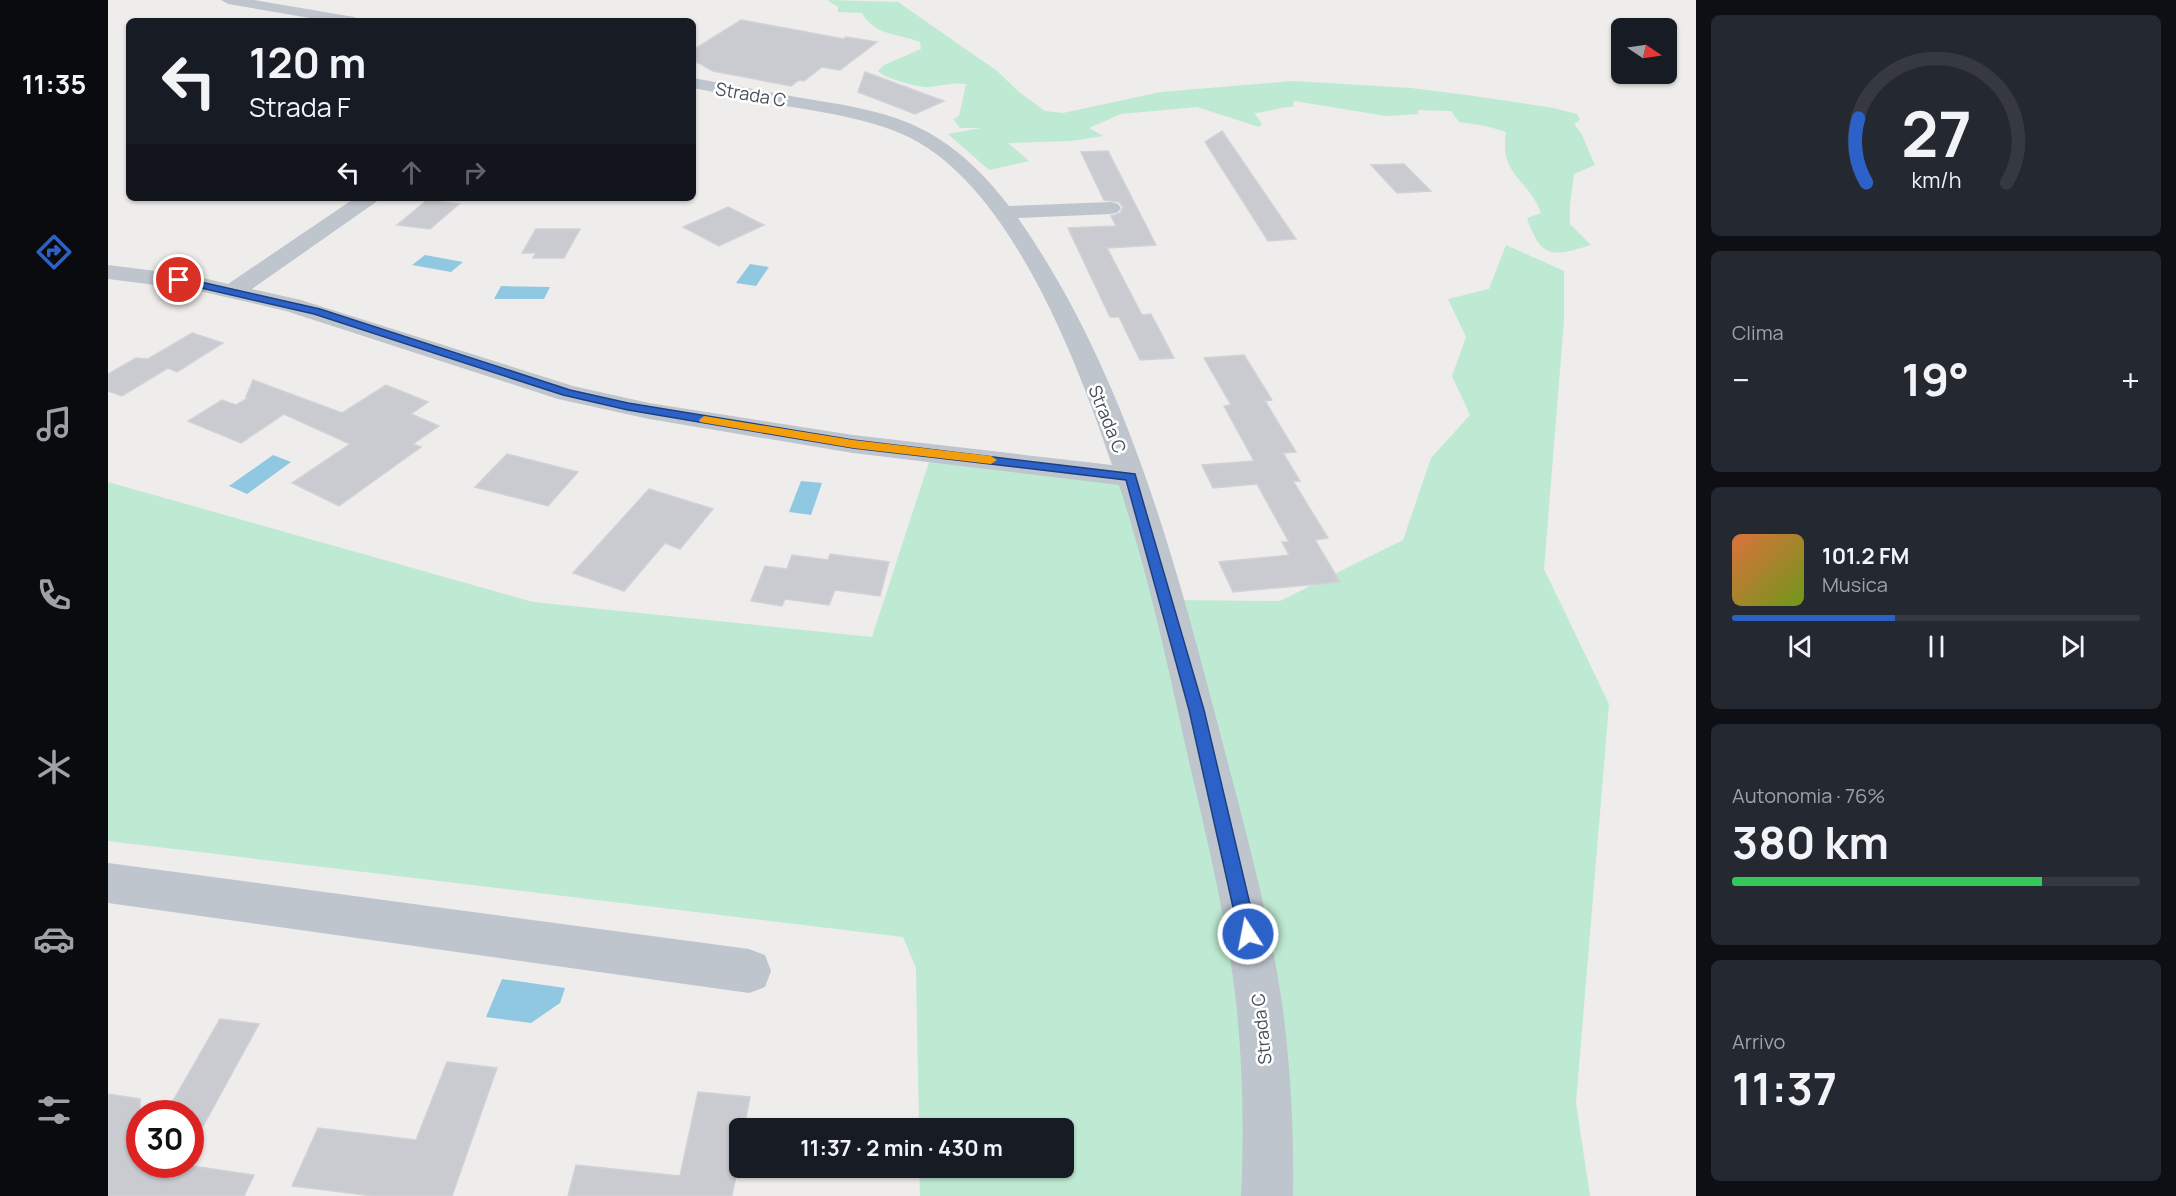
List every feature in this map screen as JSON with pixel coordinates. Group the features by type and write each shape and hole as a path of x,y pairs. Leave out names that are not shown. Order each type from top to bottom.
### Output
{"street":[{"path":"228,0 336,18"},
{"name":"Strada C","path":"696,84 850,112 905,128 930,141 955,159 987,190 1004,212 1058,302 1094,383 1131,477 1196,710 1252,955 1265,1063 1267,1196"},
{"path":"234,291 365,201"},
{"path":"1004,212 1111,208"},
{"path":"108,272 195,283 317,311 544,386 618,405 853,444 1131,477"},
{"path":"108,883 748,971"}],"green space":[{"path":"827,0 898,2 997,71 1019,92 1045,111 1063,113 1161,92 1293,81 1411,88 1554,108 1577,114 1580,120 1574,124 1581,133 1595,165 1574,174 1570,224 1591,245 1557,253 1543,248 1537,241 1527,218 1541,213 1536,202 1511,168 1505,147 1506,132 1459,122 1451,111 1418,110 1418,114 1386,116 1294,101 1293,107 1254,113 1262,124 1259,127 1197,107 1121,114 1089,128 1103,136 1071,141 1008,143 1029,161 989,170 948,134 981,128 960,128 953,119 959,116 966,84 923,87 882,74 878,71 884,65 921,49 920,42 880,30 873,26 862,13 838,12 838,7"},
{"path":"1506,245 1564,271 1564,320 1544,569 1609,704 1576,1103 1590,1196 920,1196 919,1178 1074,1178 1074,1118 919,1118 916,968 903,937 108,841 108,482 533,602 872,637 931,456 1131,477 1167,600 1280,601 1403,540 1431,458 1470,415 1452,376 1466,337 1448,299 1489,289"}],"water":[{"path":"425,255 463,262 451,272 412,265"},
{"path":"750,264 769,267 756,286 736,283"},
{"path":"501,286 550,287 544,299 494,299"},
{"path":"273,455 291,462 247,494 229,486"},
{"path":"801,481 822,483 811,515 789,512"},
{"path":"502,979 565,988 560,1003 531,1023 486,1017"}],"building":[{"path":"741,20 844,39 846,37 877,42 840,70 822,67 804,81 799,80 791,86 713,71 696,62 696,48"},
{"path":"865,72 944,101 915,114 858,92"},
{"path":"1222,131 1296,239 1268,241 1205,142"},
{"path":"1108,151 1156,245 1107,248 1142,315 1151,314 1174,358 1140,360 1119,317 1110,317 1068,228 1116,226 1111,216 1120,213 1123,207 1119,202 1104,200 1081,152"},
{"path":"1404,164 1431,191 1397,193 1371,165"},
{"path":"426,201 459,204 430,229 397,225"},
{"path":"728,207 764,225 719,246 683,227"},
{"path":"536,229 580,229 564,258 533,258 536,253 522,253"},
{"path":"192,333 223,343 177,372 168,368 122,396 108,391 108,374 136,358 148,359"},
{"path":"1244,355 1272,400 1265,401 1296,452 1283,453 1300,481 1293,481 1328,538 1315,540 1340,582 1233,592 1219,562 1289,555 1282,542 1289,542 1257,484 1213,488 1202,465 1254,461 1224,406 1231,405 1204,358"},
{"path":"253,380 342,413 386,385 428,402 411,414 439,426 413,444 421,447 339,506 292,483 350,444 284,414 241,443 188,421 222,400 236,405 248,398 246,397"},
{"path":"507,454 578,472 548,506 475,487"},
{"path":"649,489 713,509 680,549 665,543 624,591 573,573"},
{"path":"830,554 889,562 880,596 835,590 829,605 785,599 782,606 751,601 765,566 787,569 792,555 828,560"},
{"path":"220,1019 259,1024 204,1124 204,1100 173,1100"},
{"path":"447,1062 497,1068 452,1196 373,1196 292,1186 318,1128 416,1140"},
{"path":"698,1092 750,1097 746,1118 729,1118 729,1178 736,1178 732,1196 568,1196 576,1165 680,1176"},
{"path":"108,1094 140,1099 126,1100 126,1178 204,1178 204,1168 254,1175 244,1196 108,1196"}],"slow traffic":[{"path":"704,420 853,444 991,460"}],"route":[{"path":"179,280 317,311 567,393 628,407 853,444 1131,477 1163,584 1196,710 1248,934"}]}
